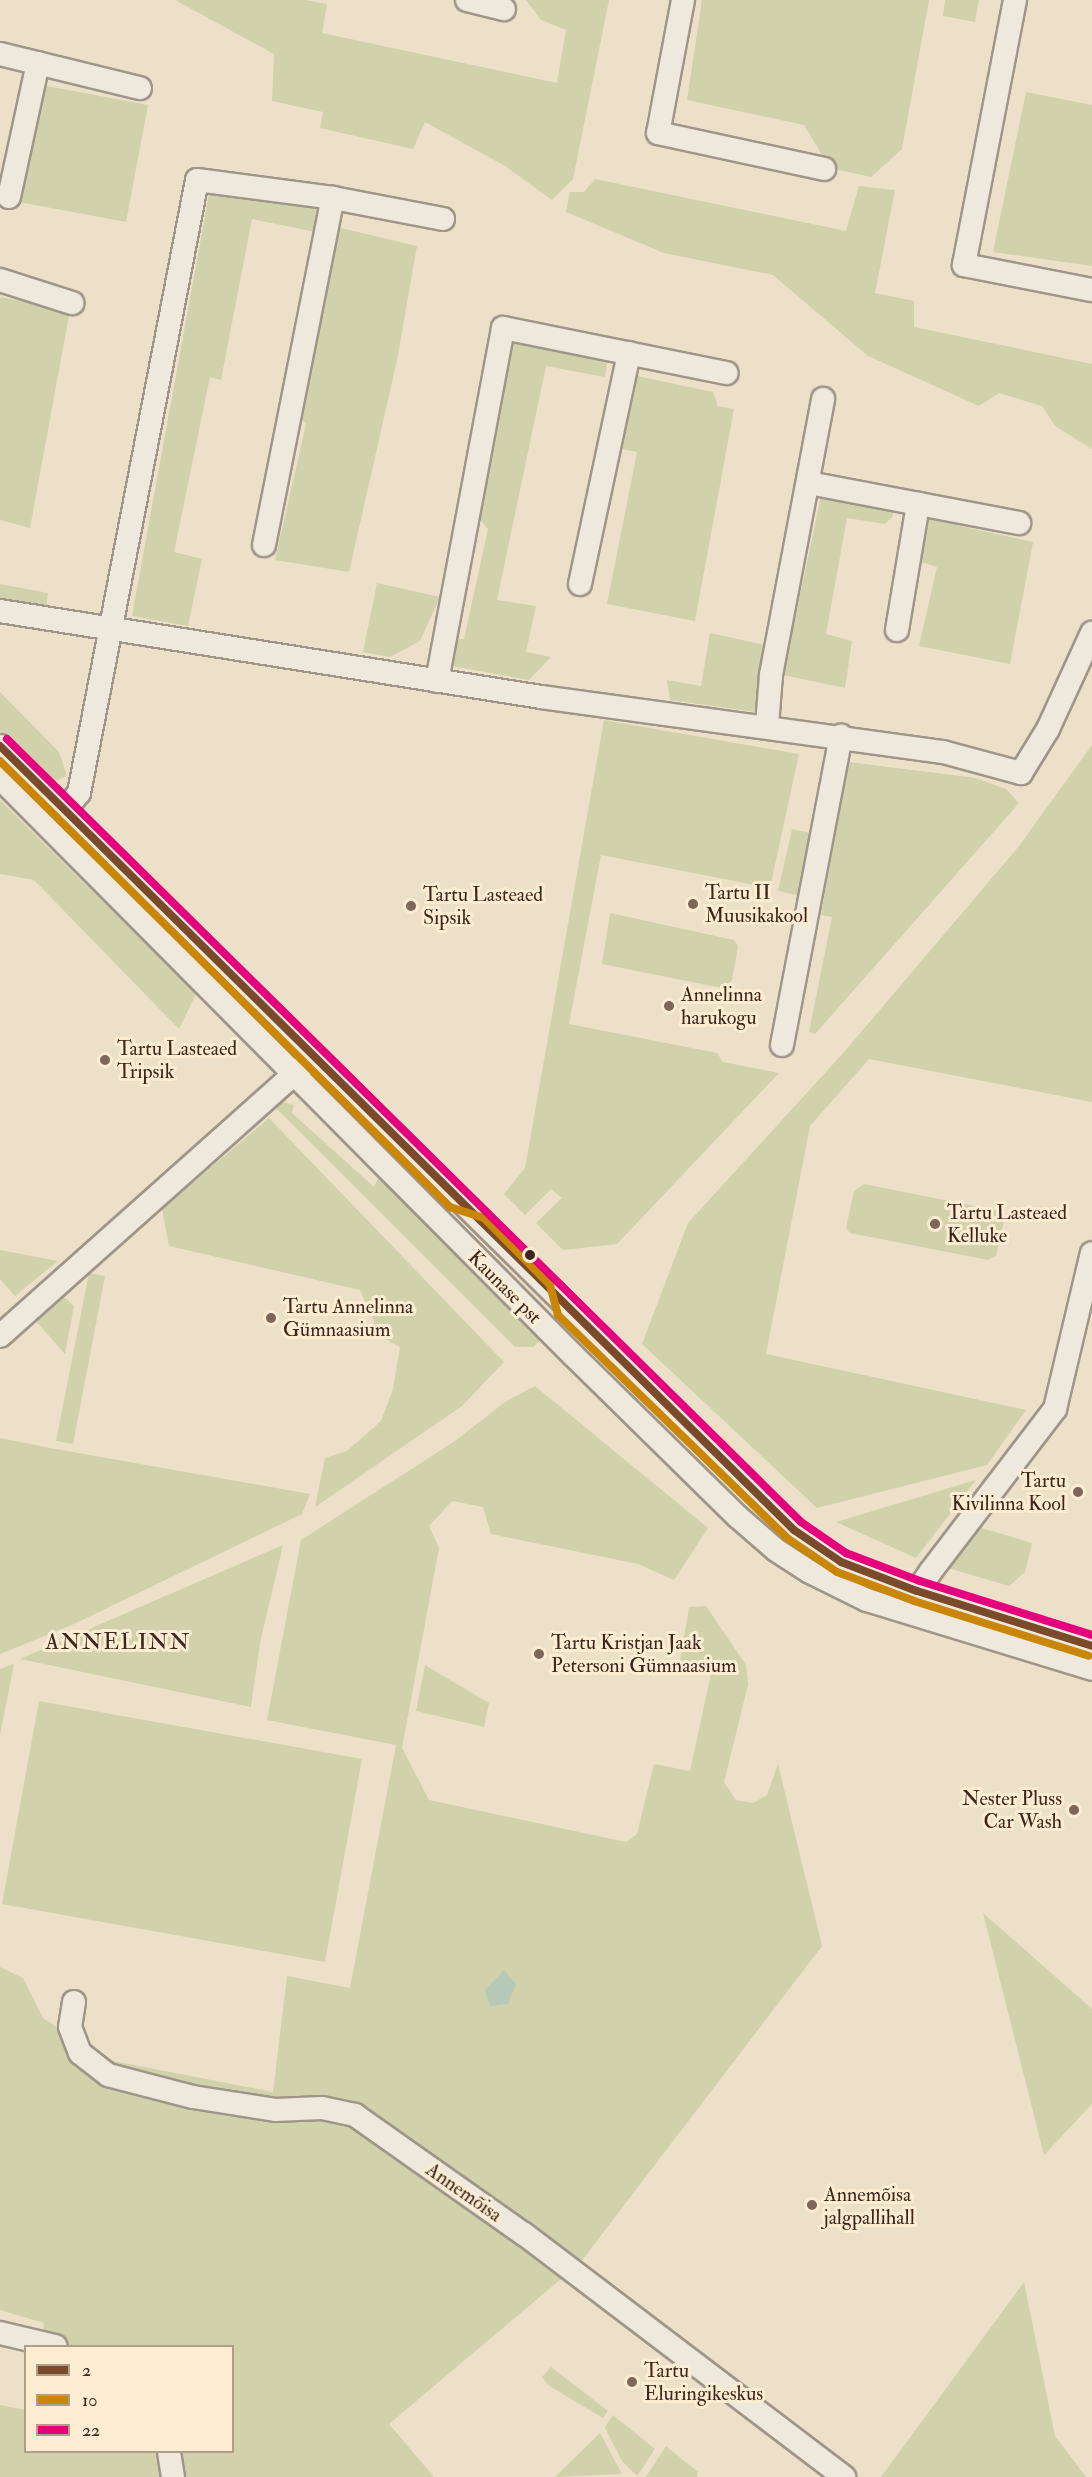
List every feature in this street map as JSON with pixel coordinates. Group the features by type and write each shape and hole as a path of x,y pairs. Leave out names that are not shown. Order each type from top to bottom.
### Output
{"street":[{"path":"467,0 504,9"},
{"path":"683,0 658,133 824,169"},
{"path":"1014,0 964,265 1092,290"},
{"path":"0,54 140,88"},
{"path":"9,197 38,63"},
{"path":"65,810 80,793 197,180 333,198 443,219"},
{"path":"264,544 333,198"},
{"path":"0,280 72,303"},
{"path":"437,681 503,328 727,373"},
{"path":"580,584 629,353"},
{"path":"767,725 771,675 823,399"},
{"path":"809,483 1019,523"},
{"path":"897,630 918,504"},
{"path":"0,611 437,681 767,725 943,752 1021,773 1048,729 1092,633"},
{"path":"782,1045 841,736"},
{"name":"Kaunase pst","path":"0,746 312,1058 771,1510 834,1558 917,1591 1092,1646"},
{"name":"Kaunase pst","path":"0,778 738,1518 810,1572 867,1600 1092,1669"},
{"path":"0,1336 312,1058"},
{"path":"911,1614 917,1591 1055,1409 1092,1253"},
{"name":"Annemõisa","path":"74,2002 70,2027 80,2053 108,2075 193,2097 288,2112 322,2108 355,2115 524,2234 844,2477"},
{"path":"0,2333 50,2345"},
{"path":"169,2453 174,2477"}],"shaded area":[{"path":"175,0 306,0 327,4 322,33 557,83 566,30 541,20 526,0 609,0 573,179 552,200 505,166 425,122 413,149 320,128 323,112 272,101 274,54"},
{"path":"702,0 929,0 902,149 871,177 830,168 804,125 687,100"},
{"path":"945,0 979,0 975,22 943,16"},
{"path":"42,85 148,105 126,222 19,202"},
{"path":"1026,92 1092,105 1092,266 993,252"},
{"path":"595,179 846,231 859,186 895,190 875,293 914,301 914,327 1092,364 1092,449 1055,426 1042,406 999,393 979,406 868,356 773,275 664,253 566,212 570,192 584,192"},
{"path":"209,194 326,210 324,224 417,246 397,360 349,572 275,560 306,424 287,404 321,233 252,219 221,380 210,377 174,552 202,559 188,626 132,616"},
{"path":"0,297 70,310 30,528 0,520"},
{"path":"509,339 608,357 605,377 546,366 497,600 536,606 526,652 551,657 529,680 447,665 443,640 464,639 488,529 475,514"},
{"path":"637,376 713,392 718,406 734,409 695,621 607,604 637,452 622,449"},
{"path":"822,492 893,510 893,516 885,524 847,518 826,634 852,641 845,688 783,675"},
{"path":"923,499 948,504 956,525 1033,542 1010,664 919,646 937,567 912,559"},
{"path":"377,583 440,597 420,641 390,657 363,652"},
{"path":"0,584 48,593 46,609 0,603"},
{"path":"710,633 770,646 762,669 756,712 670,700 667,680 701,686"},
{"path":"0,692 59,752 67,776 52,782 0,739"},
{"path":"604,720 799,754 770,888 601,855 569,1024 717,1053 723,1062 779,1073 617,1244 563,1250 536,1223 562,1198 551,1189 525,1215 504,1194 525,1168"},
{"path":"1092,745 1092,1102 869,1059 810,1126 766,1354 1026,1410 987,1465 817,1508 642,1344 688,1223 845,1051 1019,846"},
{"path":"848,762 976,778 1006,789 1019,803 815,1034 809,1032 832,917 821,915"},
{"path":"0,800 196,994 179,1029 34,880 0,874"},
{"path":"792,829 819,835 805,897 778,891"},
{"path":"610,913 734,940 738,946 732,980 722,988 602,964"},
{"path":"278,1101 294,1105 292,1113 374,1187 380,1174 542,1339 533,1347 515,1347 273,1105"},
{"path":"269,1118 504,1362 462,1406 315,1507 325,1458 347,1451 381,1421 393,1389 400,1347 373,1332 374,1321 360,1290 169,1246 162,1209"},
{"path":"864,1184 999,1211 1004,1221 996,1256 988,1260 850,1233 846,1228 854,1191"},
{"path":"0,1250 58,1261 15,1296 0,1279"},
{"path":"89,1273 105,1276 73,1444 56,1441"},
{"path":"64,1297 74,1306 65,1354 36,1321"},
{"path":"535,1386 708,1528 674,1580 638,1564 491,1534 483,1507 452,1501 429,1526 439,1548 402,1748 429,1800 626,1842 637,1834 654,1764 690,1771 712,1669 680,1662 689,1607 706,1606 746,1665 748,1685 724,1782 736,1800 753,1803 767,1795 778,1764 822,1946 580,2263 389,2424 434,2477 0,2477 0,2405 24,2410 24,2453 234,2453 234,2345 41,2345 44,2323 0,2310 0,1967 23,1978 43,2018 108,2060 273,2092 287,1976 350,1988 396,1745 267,1720 301,1540 455,1441 505,1402"},
{"path":"0,1438 310,1494 302,1514 74,1624 0,1654"},
{"path":"976,1480 916,1558 836,1522"},
{"path":"975,1526 1032,1543 1025,1572 1009,1586 948,1568"},
{"path":"283,1545 260,1643 251,1707 20,1659"},
{"path":"14,1664 0,1735 0,1669"},
{"path":"425,1665 489,1703 484,1727 416,1711"},
{"path":"39,1701 362,1759 325,1962 2,1904"},
{"path":"983,1913 1092,2009 1092,2104 1044,2155"},
{"path":"504,1970 516,1984 508,2004 490,2006 485,1990"},
{"path":"1024,2282 1055,2436 1086,2477 881,2477"},
{"path":"551,2367 608,2411 603,2418 548,2385 542,2377"},
{"path":"613,2415 655,2449 637,2476 622,2461 605,2427"},
{"path":"599,2434 622,2474 555,2477"},
{"path":"666,2446 698,2472 697,2477 646,2477"}],"transit line":[{"name":"22","path":"7,739 801,1522 846,1553 920,1581 1092,1635"},
{"name":"2","path":"0,746 794,1530 841,1562 917,1591 1092,1646"},
{"name":"10","path":"0,761 450,1207 484,1218 550,1285 558,1315 787,1538 837,1572 914,1601 1089,1656"}],"place":[{"name":"Tartu II Muusikakool","path":"693,904"},
{"name":"Tartu Lasteaed Sipsik","path":"411,906"},
{"name":"Annelinna harukogu","path":"669,1006"},
{"name":"Tartu Lasteaed Tripsik","path":"105,1060"},
{"name":"Tartu Lasteaed Kelluke","path":"935,1224"},
{"name":"Tartu Annelinna Gümnaasium","path":"271,1318"},
{"name":"Tartu Kivilinna Kool","path":"1078,1492"},
{"name":"Tartu Kristjan Jaak Petersoni Gümnaasium","path":"539,1654"},
{"name":"Nester Pluss Car Wash","path":"1074,1810"},
{"name":"Annemõisa jalgpallihall","path":"812,2205"},
{"name":"Tartu Eluringikeskus","path":"632,2382"}],"district":[{"name":"ANNELINN","path":"118,1643"}]}
